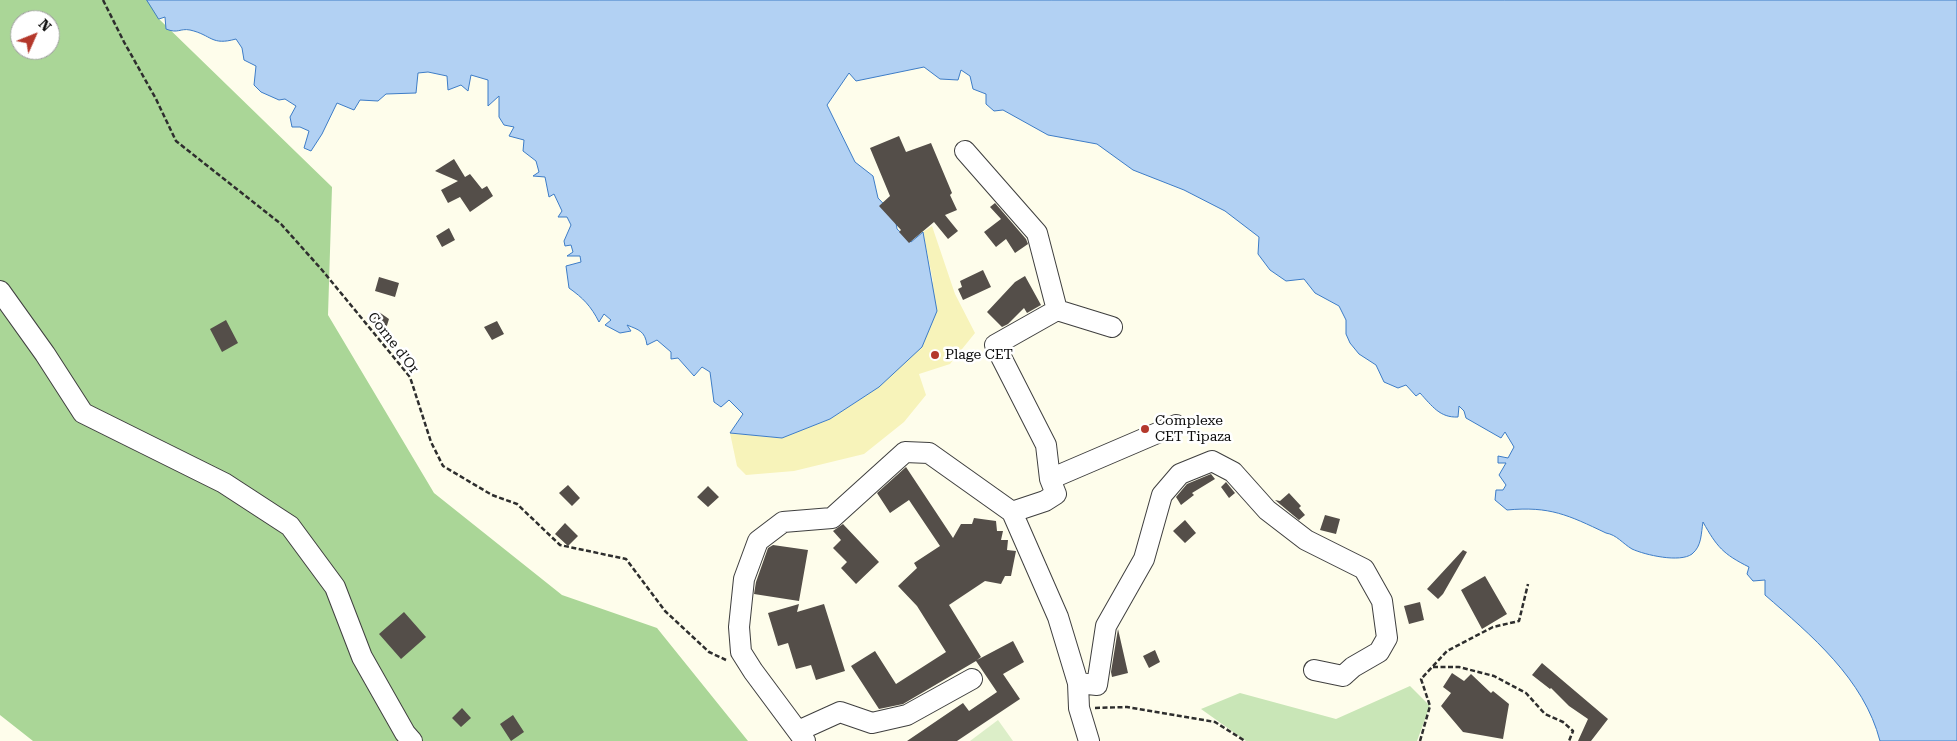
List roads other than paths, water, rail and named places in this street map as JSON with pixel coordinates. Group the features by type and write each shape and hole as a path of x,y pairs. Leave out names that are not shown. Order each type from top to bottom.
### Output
{"street":[{"path":"965,151 1037,233 1057,310"},
{"path":"0,291 45,354 83,413 224,483 290,526 335,587 362,657 404,733 412,741"},
{"path":"1012,512 1045,501 1056,494 1050,479 1046,445 994,345 1057,310 1112,328"},
{"path":"1050,479 1176,425"},
{"path":"972,679 908,715 872,723 840,712 802,736 741,652 739,628 744,579 758,541 783,522 832,518 905,452 929,453 1012,512 1058,617 1078,684 1079,708 1089,741"},
{"path":"1078,684 1097,685 1106,626 1144,559 1162,495 1180,474 1212,461 1233,472 1267,510 1306,540 1364,569 1382,601 1387,638 1380,652 1354,667 1343,676 1314,670"}],"water":[{"path":"147,0 1957,0 1957,741 1880,741 1862,698 1849,678 1817,642 1765,595 1765,580 1753,581 1747,574 1749,567 1727,554 1712,538 1703,522 1698,547 1695,551 1687,557 1671,558 1654,556 1632,549 1613,536 1558,513 1535,509 1507,510 1495,500 1496,490 1503,490 1506,485 1499,475 1506,463 1498,463 1498,456 1508,458 1514,447 1505,432 1501,438 1466,418 1464,411 1459,406 1458,417 1446,416 1420,393 1416,396 1406,385 1398,388 1384,382 1376,365 1359,354 1350,343 1346,334 1346,320 1339,306 1315,293 1304,279 1286,281 1270,270 1258,254 1259,237 1225,211 1184,190 1133,170 1097,144 1048,135 1003,110 994,111 986,104 986,94 973,89 970,76 961,70 958,80 940,79 924,67 856,81 849,73 827,105 855,162 873,176 878,198 895,216 897,229 911,242 923,232 937,311 922,347 879,387 830,419 782,438 730,433 743,414 729,400 721,407 714,402 710,372 702,367 694,376 678,358 671,359 671,352 657,340 647,345 645,337 641,332 627,325 631,331 620,333 605,325 611,320 604,314 599,322 586,303 569,288 566,266 581,262 580,256 567,256 573,252 571,245 565,246 564,241 571,225 567,217 558,217 562,211 554,194 549,197 545,177 533,176 539,172 536,161 523,151 524,140 509,136 514,127 504,125 499,117 499,96 488,106 488,80 471,75 468,91 461,85 448,90 447,76 428,72 418,73 416,93 386,94 378,101 360,100 354,110 337,103 322,134 311,151 304,148 309,131 300,127 292,127 290,117 296,106 285,99 279,100 261,92 254,85 256,66 244,60 242,48 236,39 216,41 190,30 173,31 166,29 165,17 159,19"}],"place":[{"name":"Plage CET","path":"935,355"},
{"name":"Complexe CET Tipaza","path":"1145,429"}]}
